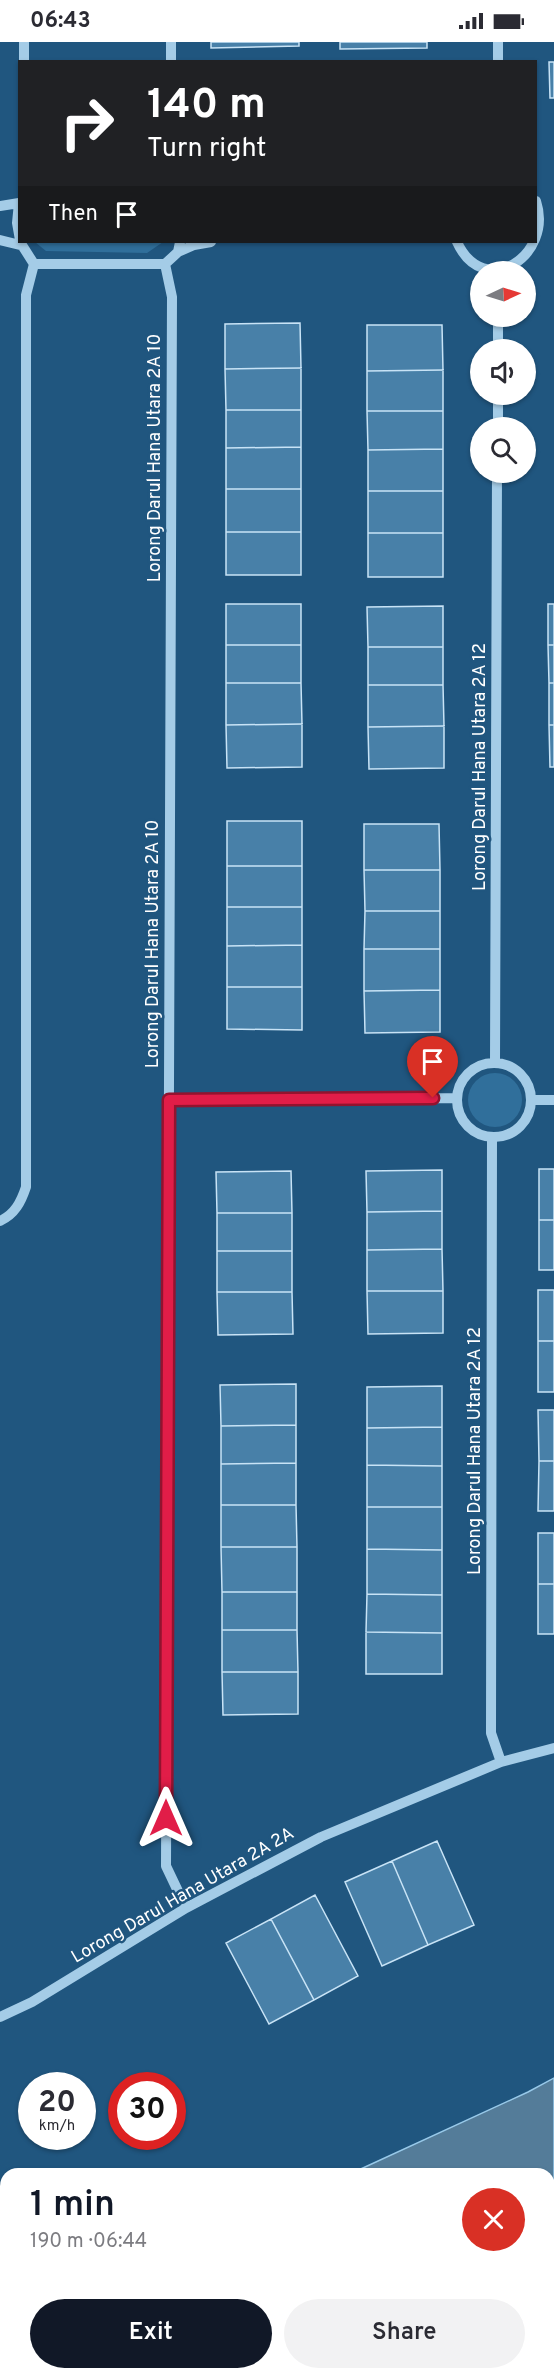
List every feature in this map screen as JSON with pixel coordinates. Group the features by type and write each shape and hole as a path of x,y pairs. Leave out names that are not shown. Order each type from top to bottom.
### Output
{"street":[{"path":"24,42 24,60"},
{"path":"171,42 171,60"},
{"path":"498,42 498,60"},
{"path":"0,206 18,203"},
{"path":"525,261 549,224 537,203"},
{"path":"0,240 18,242"},
{"path":"0,1221 9,1217 21,1203 26,1187 26,295 34,264 21,243"},
{"path":"34,264 165,264 179,247 205,243"},
{"path":"458,243 471,261"},
{"name":"Lorong Darul Hana Utara 2A 10","path":"165,264 172,297 166,1866 186,1908"},
{"name":"Lorong Darul Hana Utara 2A 12","path":"495,1062 497,483"},
{"path":"495,1062 513,1068 523,1076 529,1087 530,1113 524,1124 514,1132 492,1138 480,1135 470,1128 457,1108 457,1098 460,1084 467,1074 476,1067 495,1062"},
{"path":"169,1100 457,1098"},
{"path":"531,1100 554,1100"},
{"name":"Lorong Darul Hana Utara 2A 12","path":"492,1138 491,1733 501,1762"},
{"name":"Lorong Darul Hana Utara 2A 2A","path":"0,2017 32,2002 186,1908 321,1837 501,1762 554,1748"}],"shaded area":[{"path":"36,243 162,243 147,253 46,251"},
{"path":"490,1073 500,1073 510,1077 518,1085 522,1100 518,1115 510,1123 500,1127 490,1127 480,1123 472,1115 468,1105 468,1095 472,1085 480,1077"},
{"path":"554,2078 554,2168 363,2168"}],"building":[{"path":"211,42 299,42 299,46 211,48"},
{"path":"340,42 427,42 427,48 340,49"},
{"path":"549,62 554,62 554,98 550,98"},
{"path":"300,323 301,368 225,369 225,324"},
{"path":"367,325 442,325 443,370 367,371"},
{"path":"301,368 301,410 226,410 225,369"},
{"path":"443,370 443,411 367,411 367,371"},
{"path":"226,410 301,410 301,447 226,448"},
{"path":"367,411 443,411 443,449 368,450"},
{"path":"301,447 301,489 226,489 226,448"},
{"path":"443,449 443,491 368,491 368,450"},
{"path":"226,489 301,489 301,532 226,532"},
{"path":"368,491 443,491 443,533 368,533"},
{"path":"226,532 301,532 301,575 226,575"},
{"path":"368,533 443,533 443,577 368,577"},
{"path":"226,604 301,604 301,645 226,645"},
{"path":"548,604 554,604 554,645 548,645"},
{"path":"443,606 443,647 368,647 367,607"},
{"path":"226,645 301,645 301,683 226,683"},
{"path":"548,645 554,645 554,683 549,683"},
{"path":"368,647 443,647 443,685 368,685"},
{"path":"226,683 301,683 302,724 226,725"},
{"path":"549,683 554,683 554,725 549,725"},
{"path":"368,685 443,685 444,726 368,727"},
{"path":"302,724 302,767 227,768 226,725"},
{"path":"549,725 554,725 554,767 550,767"},
{"path":"444,726 444,768 369,769 368,727"},
{"path":"227,821 302,821 302,866 227,866"},
{"path":"364,824 439,824 440,870 364,870"},
{"path":"227,866 302,866 302,907 227,907"},
{"path":"364,870 440,870 440,911 365,911"},
{"path":"227,907 302,907 302,945 227,946"},
{"path":"365,911 440,911 440,949 364,949"},
{"path":"302,945 302,987 227,987 227,946"},
{"path":"364,949 440,949 440,990 364,991"},
{"path":"227,987 302,987 302,1030 227,1029"},
{"path":"440,990 440,1032 365,1033 364,991"},
{"path":"539,1169 554,1169 554,1220 539,1220"},
{"path":"442,1170 442,1211 367,1212 366,1171"},
{"path":"291,1171 292,1213 217,1213 216,1172"},
{"path":"442,1211 442,1249 367,1250 367,1212"},
{"path":"217,1213 292,1213 292,1251 217,1251"},
{"path":"539,1220 554,1220 554,1270 539,1270"},
{"path":"442,1249 443,1291 367,1291 367,1250"},
{"path":"217,1251 292,1251 292,1292 217,1292"},
{"path":"538,1290 554,1290 554,1341 538,1341"},
{"path":"367,1291 443,1291 443,1333 368,1334"},
{"path":"217,1292 292,1292 293,1334 218,1335"},
{"path":"538,1341 554,1341 554,1392 538,1392"},
{"path":"296,1384 296,1425 221,1426 220,1385"},
{"path":"442,1386 442,1427 367,1428 367,1387"},
{"path":"538,1410 554,1410 554,1461 539,1461"},
{"path":"296,1425 296,1463 221,1464 221,1426"},
{"path":"442,1427 442,1466 367,1465 367,1428"},
{"path":"539,1461 554,1461 554,1511 538,1511"},
{"path":"296,1463 296,1505 221,1505 221,1464"},
{"path":"367,1465 442,1466 442,1507 367,1507"},
{"path":"221,1505 296,1505 297,1547 221,1547"},
{"path":"367,1507 442,1507 442,1550 367,1549"},
{"path":"538,1533 554,1533 554,1584 538,1584"},
{"path":"221,1547 297,1547 297,1592 222,1592"},
{"path":"367,1549 442,1550 442,1595 367,1594"},
{"path":"538,1584 554,1584 554,1634 538,1634"},
{"path":"222,1592 297,1592 297,1630 222,1630"},
{"path":"367,1594 442,1595 442,1633 366,1632"},
{"path":"222,1630 297,1630 298,1672 222,1672"},
{"path":"366,1632 442,1633 442,1674 366,1674"},
{"path":"222,1672 298,1672 298,1714 223,1715"},
{"path":"437,1841 474,1925 428,1945 392,1861"},
{"path":"392,1861 428,1945 382,1966 345,1882"},
{"path":"315,1895 358,1976 314,2000 271,1919"},
{"path":"271,1919 314,2000 269,2024 226,1943"}],"route":[{"path":"166,1818 169,1100 433,1098"}]}
